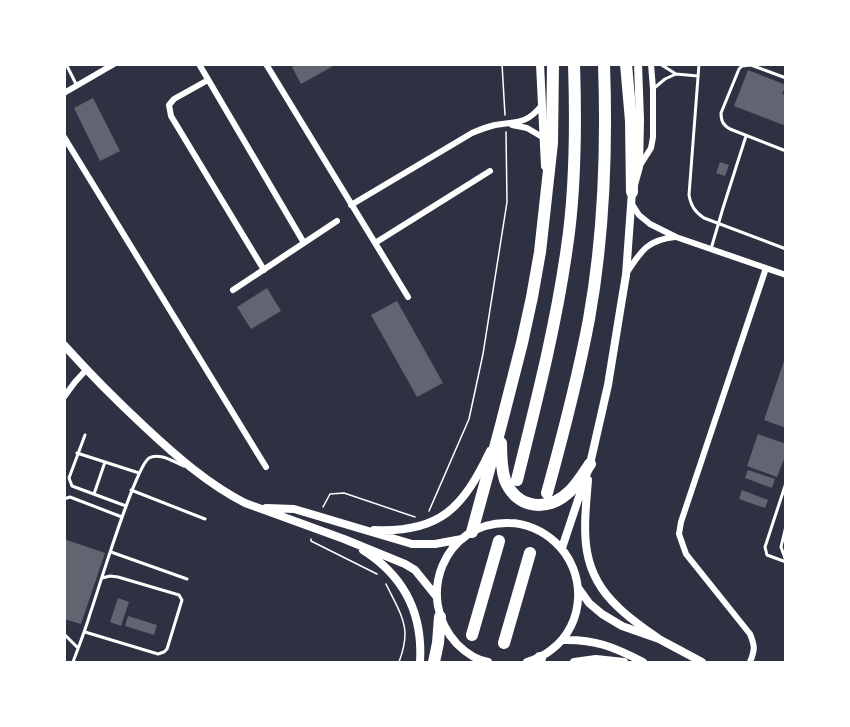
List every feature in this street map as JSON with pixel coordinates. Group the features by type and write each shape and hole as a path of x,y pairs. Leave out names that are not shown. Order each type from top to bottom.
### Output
{"highway":[{"path":"467,536 500,429 532,297 540,252 552,143 553,64"},
{"path":"517,480 548,357 567,247 575,157 574,64"},
{"path":"548,493 571,404 589,319 595,276 605,156 604,64"},
{"path":"626,64 631,121 632,198"},
{"path":"500,429 502,471 505,480 516,496 530,504 542,505 556,501 571,490 590,464"},
{"path":"472,635 499,541"},
{"path":"504,643 530,553"},
{"path":"434,663 440,617"}],"street":[{"path":"64,93 114,64"},
{"path":"199,64 304,243"},
{"path":"266,64 408,297"},
{"path":"540,64 546,190"},
{"path":"562,548 590,464 608,385 626,275 632,198 639,167 638,64"},
{"path":"639,167 651,148 653,136 651,64"},
{"path":"208,80 174,99 169,105 171,116 264,270"},
{"path":"351,205 472,133 483,128 519,122 528,118 543,104"},
{"path":"506,124 519,125 544,138"},
{"path":"64,138 266,467"},
{"path":"375,243 490,171"},
{"path":"632,198 639,215 650,224 676,237 786,275"},
{"path":"233,290 337,221"},
{"path":"626,275 649,245 657,240 676,237"},
{"path":"750,663 755,645 750,634 686,554 679,534 681,522 766,268"},
{"path":"64,345 86,370 167,447 230,495 245,503 405,564 415,570 436,596"},
{"path":"64,397 86,370"},
{"path":"364,529 411,528 441,517 463,499 472,486 500,429"},
{"path":"590,464 584,529 585,547 597,582 618,608 659,639 702,663"},
{"path":"259,507 294,508 412,544 435,544 467,536 490,525 510,523 529,526 547,535 562,548 572,565 578,588 578,602 570,628 562,640 539,660 527,663"},
{"path":"467,536 450,551 442,565 437,580 436,596 440,617 449,635 463,650 488,663"},
{"path":"344,539 383,565 406,592 414,608 418,627 421,648 420,663"},
{"path":"578,588 602,615 622,626 659,639"},
{"path":"562,640 577,639 607,645 643,663"},
{"path":"574,663 596,659 624,663"}],"lane":[{"path":"66,64 77,86"},
{"path":"660,64 676,74 698,76"},
{"path":"699,64 689,195 692,206 699,215 718,224 786,249"},
{"path":"786,78 750,65 742,66 721,118 726,127 786,151"},
{"path":"653,89 665,79 676,74"},
{"path":"711,249 746,136"},
{"path":"85,435 69,478 72,486 126,506"},
{"path":"77,453 139,473"},
{"path":"73,663 131,490 142,464 154,456 165,458 197,472"},
{"path":"94,494 105,462"},
{"path":"786,483 765,548 765,552 771,558 786,561"},
{"path":"131,490 206,519"},
{"path":"783,490 786,500"},
{"path":"64,499 70,497 122,517"},
{"path":"786,526 781,547 786,561"},
{"path":"111,552 187,579"},
{"path":"84,632 158,654 167,649 181,597 118,577 102,578"},
{"path":"64,634 78,648"}],"path":[{"path":"427,514 469,419 483,354 507,202 506,124 502,64"},
{"path":"318,515 330,494 344,493 421,518"},
{"path":"313,527 311,541 379,575"},
{"path":"384,579 403,621 405,631 399,663"}],"building":[{"path":"297,64 337,64 301,84 292,67"},
{"path":"748,70 786,85 782,94 786,95 786,126 734,106"},
{"path":"93,98 120,151 100,161 74,108"},
{"path":"720,162 729,165 725,176 716,173"},
{"path":"267,288 281,311 251,329 237,307"},
{"path":"397,301 443,383 417,397 371,315"},
{"path":"786,358 786,428 764,420"},
{"path":"758,434 786,444 786,454 777,477 747,466"},
{"path":"748,470 775,479 772,488 745,478"},
{"path":"742,490 768,500 765,508 739,499"},
{"path":"64,539 105,553 81,624 64,619"},
{"path":"118,598 129,602 121,626 110,622"},
{"path":"128,616 157,625 154,635 125,626"}]}
